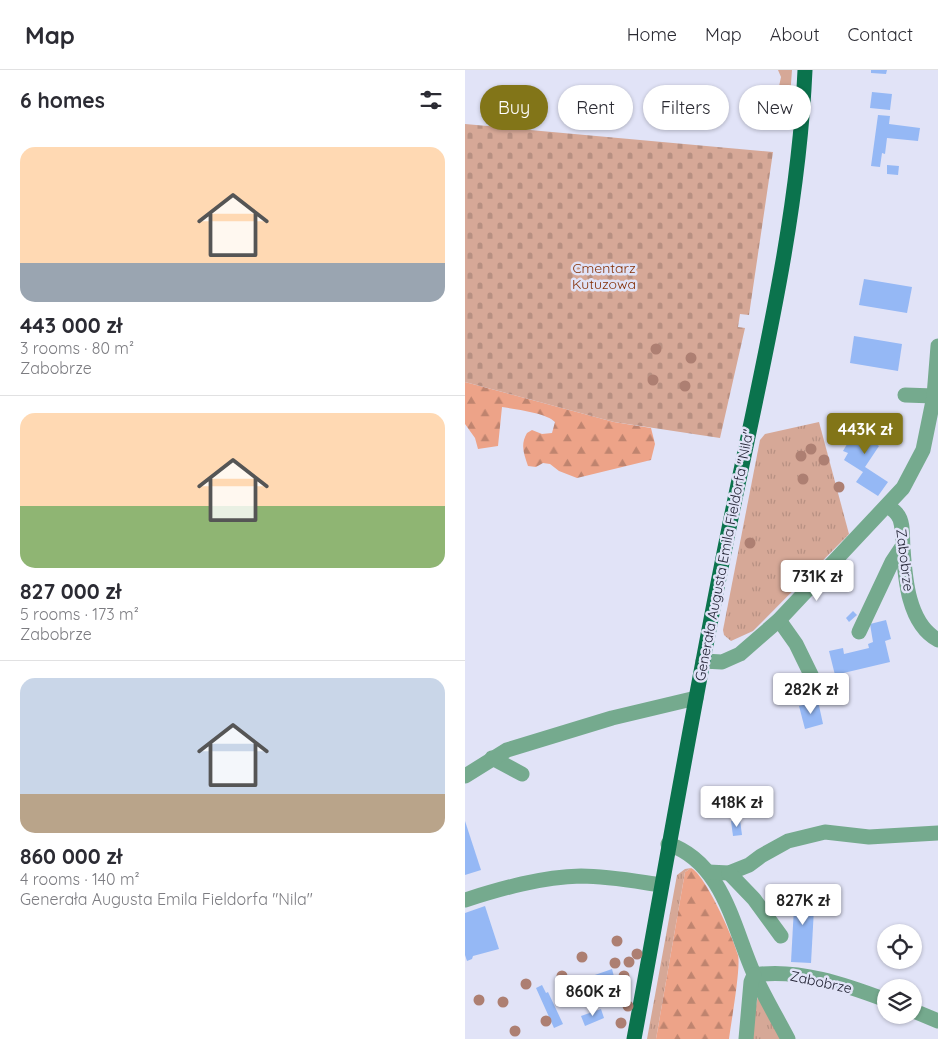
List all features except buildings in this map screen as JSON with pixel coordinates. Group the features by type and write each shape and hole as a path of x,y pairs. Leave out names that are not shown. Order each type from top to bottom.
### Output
{"main road":[{"name":"Generała Augusta Emila Fieldorfa \"Nila\"","path":"634,1039 668,844 703,661 779,283 800,144 805,70"}],"street":[{"name":"Zabobrze","path":"703,661 722,662 740,654 779,620 903,488 923,450 934,396 938,346"},
{"path":"905,395 934,396"},
{"name":"Zabobrze","path":"888,506 898,514 901,526 905,571 912,606 926,631 938,640"},
{"path":"859,632 892,562 903,547"},
{"path":"779,620 796,644 817,687"},
{"path":"465,776 507,750 612,718 696,698"},
{"path":"492,758 522,774"},
{"path":"708,872 729,873 749,865 788,840 825,832 869,837 938,833"},
{"path":"668,844 681,848 708,872 723,896 754,975 788,1039"},
{"path":"729,873 754,899 781,936"},
{"path":"465,900 521,884 562,877 601,877 661,885"},
{"name":"Zabobrze","path":"754,975 780,974 822,980 877,997"},
{"path":"746,1039 751,982 754,975"},
{"path":"922,1014 938,1021"}],"green space":[{"path":"778,70 792,70 791,85 779,85 781,77"},
{"name":"Cmentarz Kutuzowa","path":"465,124 480,125 480,130 531,130 773,152 749,315 740,314 738,327 745,328 720,438 614,422 465,382"},
{"path":"465,382 614,422 651,428 655,444 651,460 577,478 559,471 550,464 543,463 536,467 528,466 523,446 527,433 532,430 542,434 552,433 555,422 538,414 502,407 498,446 478,449 475,438 465,424"},
{"path":"819,422 849,534 753,631 731,641 724,635 723,630 760,440 765,434"},
{"path":"691,868 685,872 656,1039 647,1039 677,875 685,869"},
{"path":"691,868 704,882 711,894 738,955 737,983 729,1039 656,1039 685,872"},
{"path":"758,995 781,1039 750,1039"}]}
